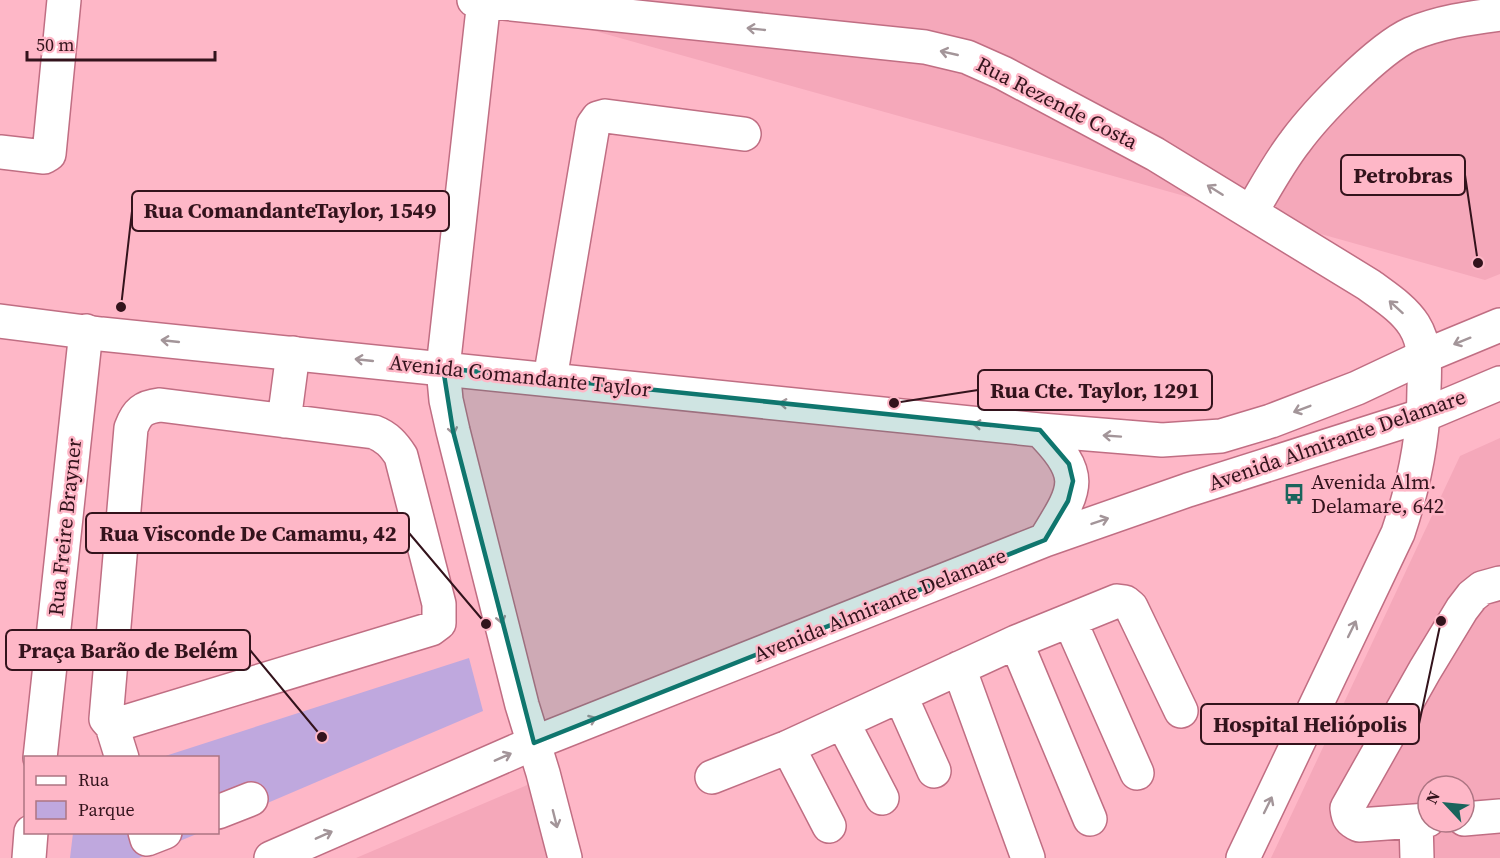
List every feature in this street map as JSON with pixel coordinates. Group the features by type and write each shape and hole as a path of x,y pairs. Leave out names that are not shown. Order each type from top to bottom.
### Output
{"main road":[{"path":"0,152 47,156 50,151 64,0"},
{"path":"481,0 443,368 446,400 565,858"},
{"name":"Rua Rezende Costa","path":"481,0 925,47 967,57 1013,78 1155,154 1369,285 1398,307 1415,326 1425,356 1424,415 1418,463 1410,497 1398,533 1243,858"},
{"path":"1251,212 1294,142 1371,62 1408,35 1444,22 1500,14"},
{"path":"550,379 593,125 598,118 605,116 744,134"},
{"name":"Avenida Comandante Taylor","path":"0,321 1040,430"},
{"name":"Avenida Almirante Delamare","path":"1040,430 1162,440 1221,436 1271,421 1357,388 1425,356 1500,325"},
{"name":"Rua Freire Brayner","path":"40,756 86,331"},
{"path":"284,421 293,353"},
{"name":"Avenida Almirante Delamare","path":"271,858 534,743 1045,540 1188,490 1424,415 1500,383"},
{"path":"112,726 431,629 439,623 439,604 396,447 382,435 374,432 160,405 147,406 138,413 131,428 106,719 112,726 121,756"},
{"path":"1040,430 1057,446 1069,464 1072,481 1068,501 1045,540"},
{"path":"1416,821 1359,825 1348,817 1347,808 1462,609 1482,588 1500,583"},
{"path":"712,777 788,747 901,697 1016,642 1117,601 1125,602 1131,607 1180,711"},
{"path":"1070,621 1137,773"},
{"path":"1016,642 1090,819"},
{"path":"959,668 1028,858"},
{"path":"901,697 934,771"},
{"path":"843,723 882,798"},
{"path":"788,747 829,826"},
{"path":"219,812 251,799"},
{"path":"1476,818 1500,816"},
{"path":"29,858 31,834"},
{"path":"146,834 147,839 160,834"},
{"path":"1418,858 1421,834"}],"highlighted area":[{"path":"443,368 905,417 1040,430 1069,464 1073,481 1068,501 1045,540 534,743 453,431"}],"shaded area":[{"path":"484,0 1500,0 1500,274 1485,280"},
{"path":"1500,438 1500,858 1271,858 1460,456"},
{"path":"539,780 565,858 356,858"}],"green space":[{"path":"469,658 483,711 219,824 219,756 165,756"},
{"path":"73,834 197,834 139,858 70,858"}],"place":[{"name":"Petrobras","path":"1478,263"},
{"name":"Rua ComandanteTaylor, 1549","path":"121,307"},
{"name":"Rua Cte. Taylor, 1291","path":"894,403"},
{"name":"Avenida Alm. Delamare, 642","path":"1294,494"},
{"name":"Hospital Heliópolis","path":"1441,621"},
{"name":"Rua Visconde De Camamu, 42","path":"486,624"},
{"name":"Praça Barão de Belém","path":"322,737"}]}
